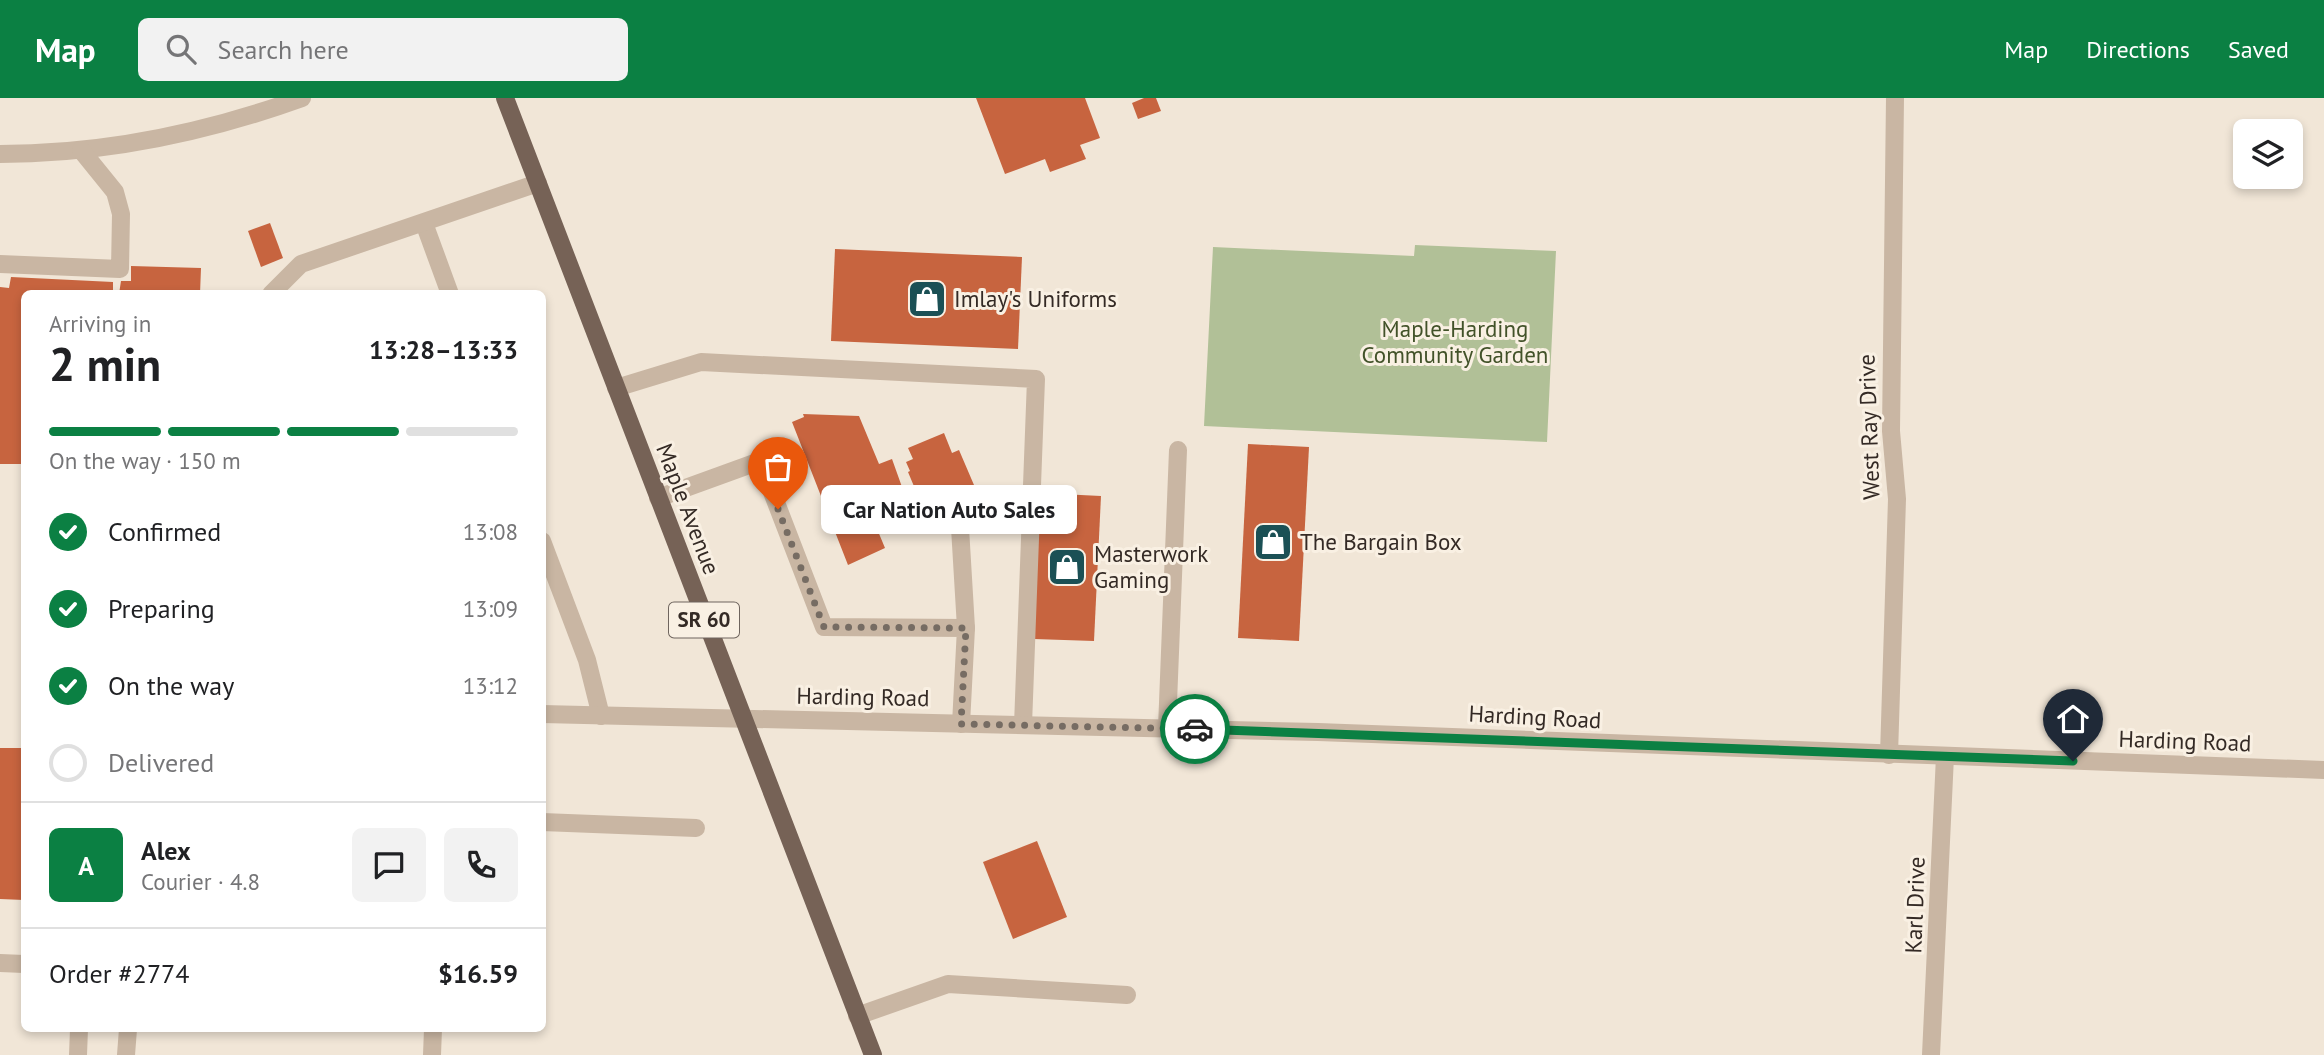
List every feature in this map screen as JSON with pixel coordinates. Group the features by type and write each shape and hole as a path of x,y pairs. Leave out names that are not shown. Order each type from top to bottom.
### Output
{"main road":[{"name":"Maple Avenue","path":"505,98 873,1055"}],"street":[{"path":"0,154 81,150 197,130 302,98"},
{"name":"West Ray Drive","path":"1889,755 1897,499 1891,431 1895,98"},
{"path":"0,264 120,269 121,214 115,191 81,150"},
{"path":"275,290 301,264 538,183"},
{"path":"424,223 449,290"},
{"path":"616,388 701,362 1036,379 1023,725"},
{"path":"1167,728 1178,450"},
{"path":"658,498 760,461 824,627 966,628"},
{"path":"959,511 966,628 961,724"},
{"path":"546,552 587,660 601,716"},
{"name":"Harding Road","path":"546,714 1167,728 2324,771"},
{"name":"Karl Drive","path":"1931,1055 1945,756"},
{"path":"546,822 696,828"},
{"path":"0,963 21,964"},
{"path":"857,1016 948,984 1127,995"},
{"path":"78,1055 79,1032"},
{"path":"126,1055 128,1032"},
{"path":"432,1055 433,1032"}],"green space":[{"name":"Maple-Harding Community Garden","path":"1415,245 1556,251 1547,442 1204,426 1213,247 1414,256"}],"building":[{"path":"976,98 1085,98 1100,138 1080,145 1086,159 1050,172 1045,159 1005,174"},
{"path":"1144,98 1156,98 1161,111 1138,119 1132,103"},
{"path":"270,223 283,258 261,267 248,231"},
{"name":"Imlay's Uniforms","path":"835,249 1022,257 1018,349 831,341"},
{"path":"131,266 201,268 200,290 120,290 121,281 131,281"},
{"path":"11,277 113,282 113,290 21,290 21,464 0,464 0,287 9,288"},
{"path":"803,414 859,416 879,464 892,459 902,487 889,492 897,513 875,524 885,548 848,565 792,422 804,417"},
{"path":"944,433 952,453 959,450 977,492 926,515 908,472 910,471 906,462 913,459 908,448"},
{"name":"The Bargain Box","path":"1248,444 1309,447 1299,641 1238,638"},
{"name":"Masterwork Gaming","path":"1040,493 1101,496 1094,641 1034,639"},
{"path":"0,748 21,748 21,900 0,899"},
{"path":"1037,841 1067,917 1013,939 983,862"}],"way so far":[{"path":"778,509 824,627 966,628 961,724 1195,729"}],"place":[{"name":"Imlay's Uniforms","path":"927,299"},
{"name":"Car Nation Auto Sales","path":"778,509"},
{"name":"The Bargain Box","path":"1273,542"},
{"name":"Masterwork Gaming","path":"1067,567"}],"route":[{"path":"1195,729 2073,761"}]}
